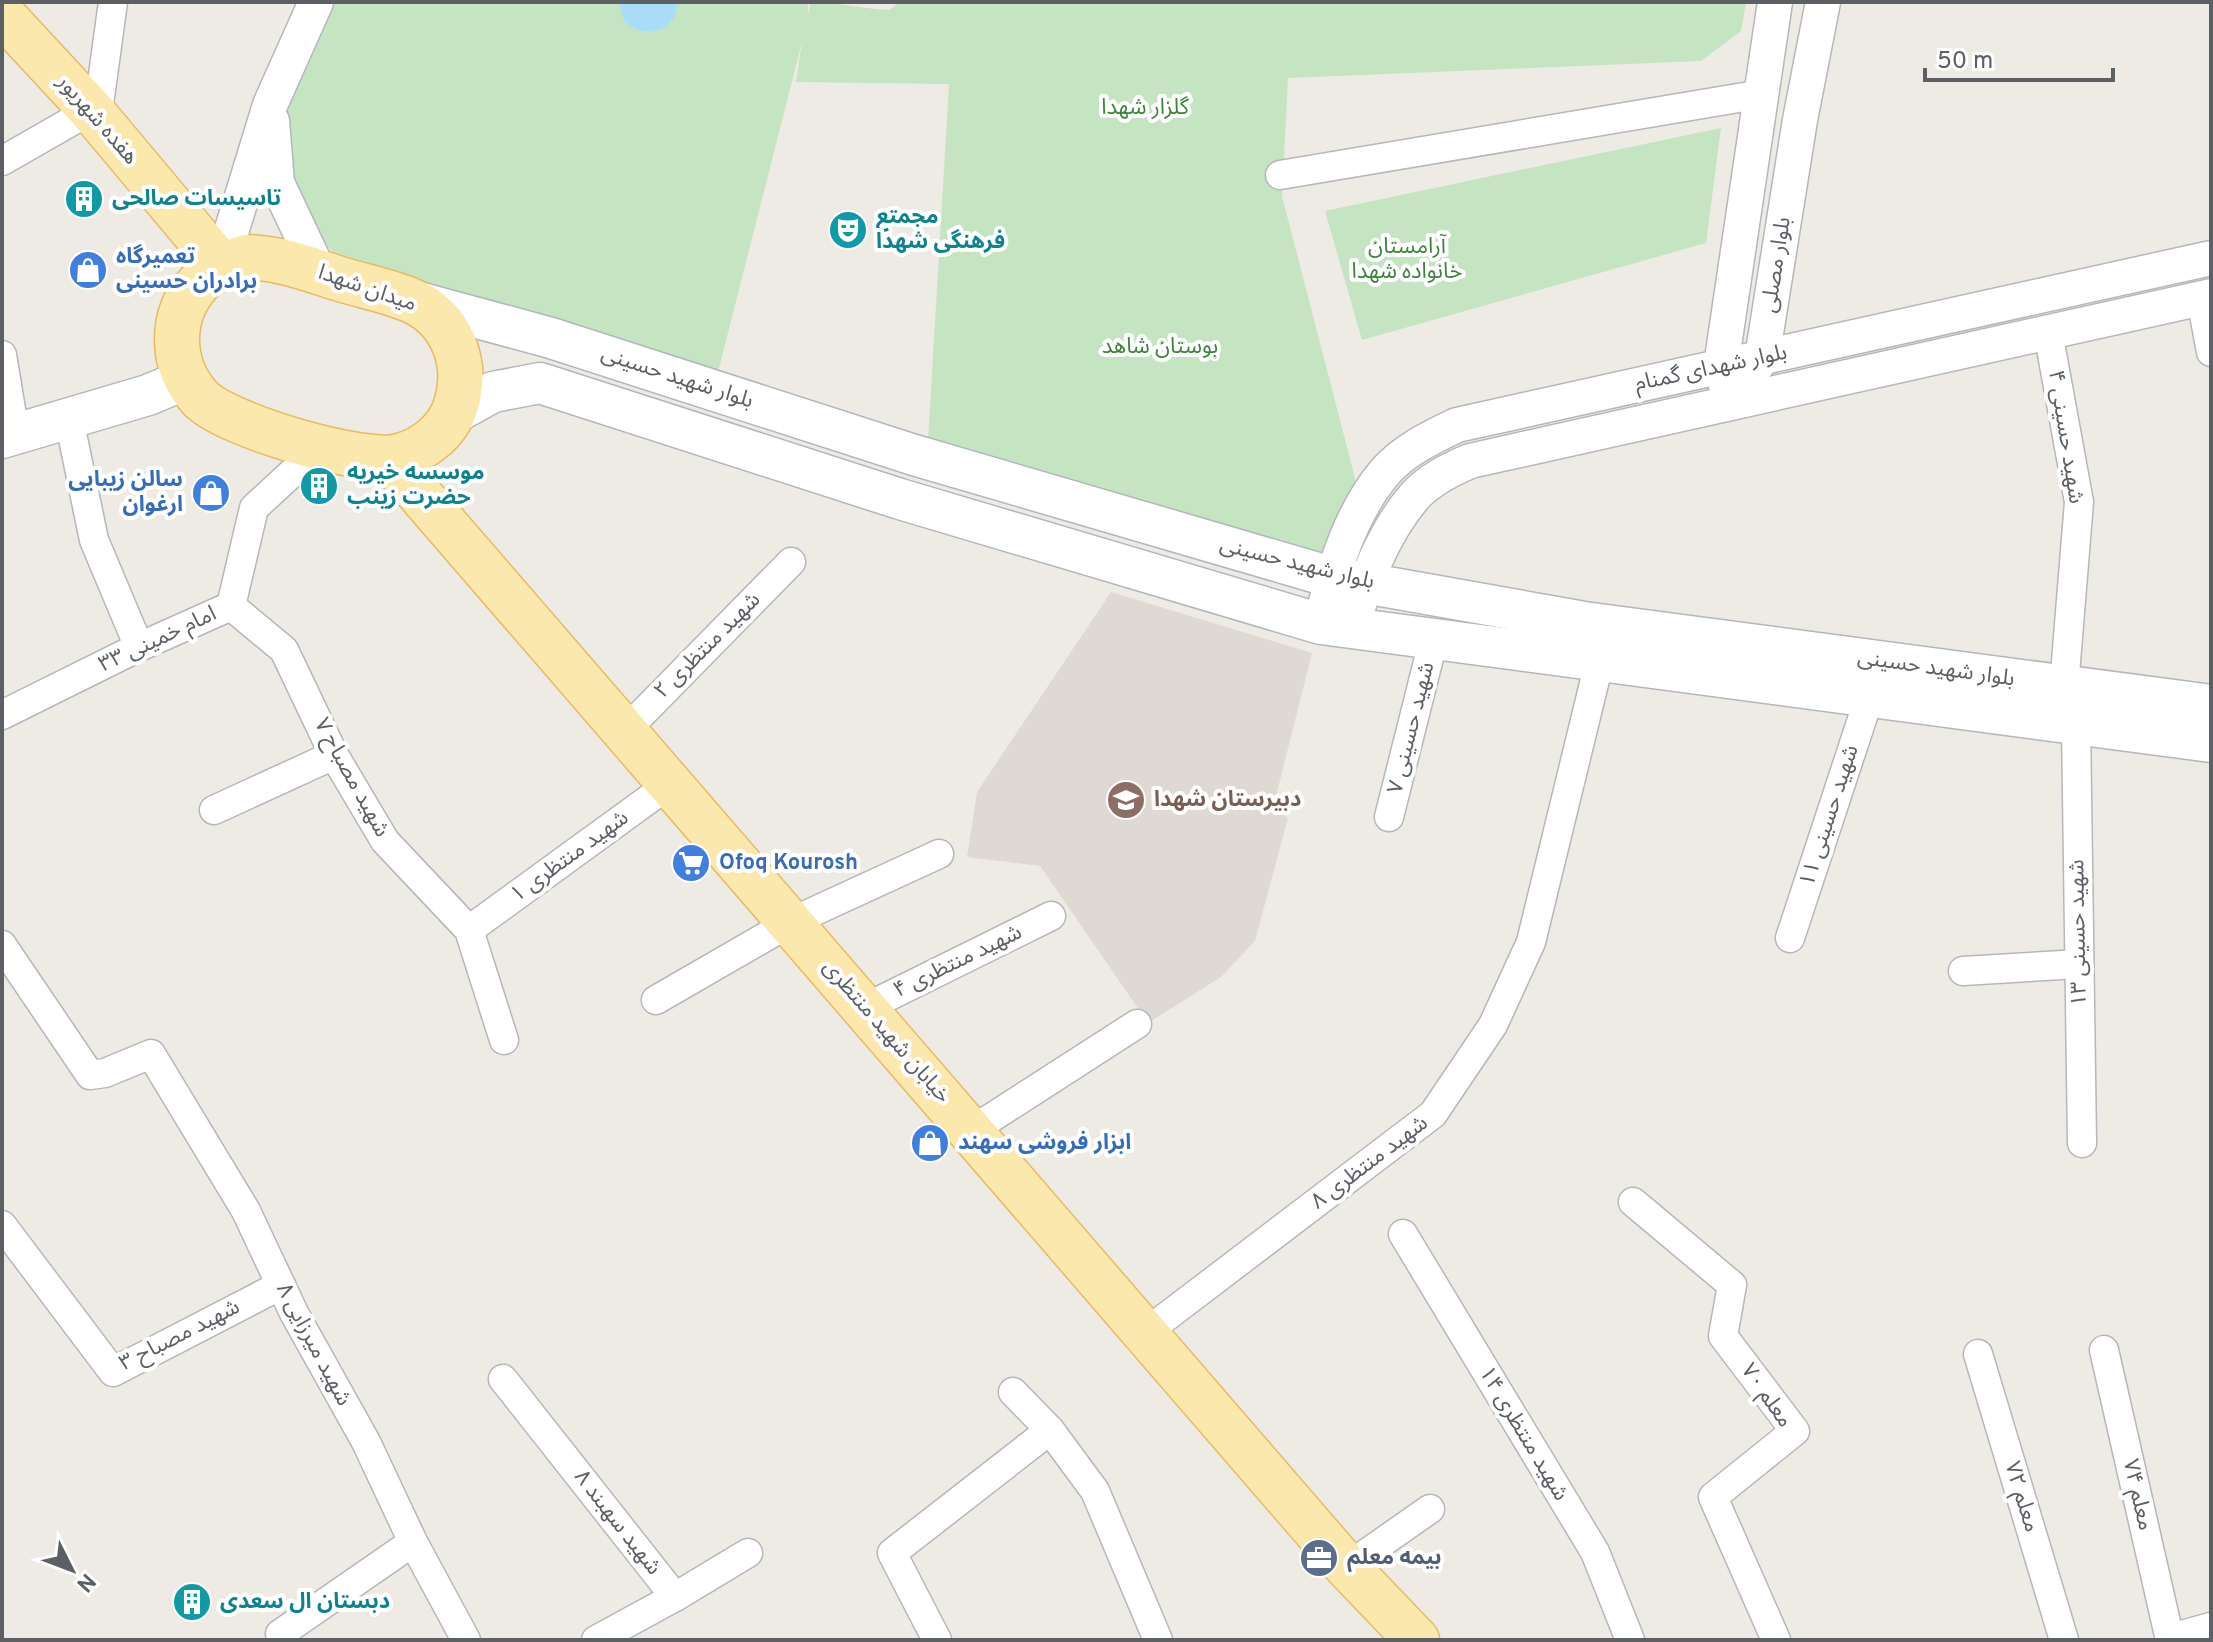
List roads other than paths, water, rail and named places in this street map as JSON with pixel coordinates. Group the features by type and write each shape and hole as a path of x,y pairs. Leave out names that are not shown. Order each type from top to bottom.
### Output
{"main road":[{"name":"هفده شهریور","path":"2,14 94,114 221,265"},
{"name":"میدان شهدا","path":"221,265 246,257 273,258 411,300 434,314 451,335 461,361 461,388 453,414"},
{"path":"221,265 200,281 184,303 177,328 177,354 186,379 202,400 224,415 319,448 361,458 389,459 415,452 437,436 453,414"},
{"name":"بلوار شهید حسینی","path":"411,300 551,338 914,455 1348,580 1584,622 2211,705"},
{"path":"540,383 538,359 542,347 551,338"},
{"path":"8,436 69,419 186,379"},
{"name":"بلوار شهید حسینی","path":"453,414 493,392 540,383 900,499 1336,626 2211,742"},
{"name":"خیابان شهید منتظری","path":"389,459 1347,1567 1417,1640"}],"street":[{"path":"2,161 94,114 113,2"},
{"path":"221,265 270,105 316,2"},
{"name":"بلوار مصلی","path":"1730,403 1721,366 1775,2"},
{"name":"بلوار مصلی","path":"1730,403 1762,358 1800,120 1823,2"},
{"path":"1280,175 1762,94"},
{"path":"270,105 277,183 319,272"},
{"name":"بلوار شهدای گمنام","path":"1336,626 1363,504 1386,470 1422,442 1457,425 2211,258"},
{"path":"2206,297 2211,352"},
{"name":"بلوار شهدای گمنام","path":"1348,580 1414,496 1442,474 1470,461 2206,297"},
{"name":"شهید حسینی ۴","path":"2048,332 2079,502 2064,686"},
{"path":"2,355 8,436"},
{"path":"69,419 94,540 139,647"},
{"name":"امام خمینی ۳۳","path":"2,715 139,647 231,606 254,508 319,448"},
{"name":"شهید منتظری ۲","path":"625,731 791,562"},
{"name":"شهید مصباح ۷","path":"231,606 284,650 334,755 385,841 469,930 504,1040"},
{"name":"شهید حسینی ۷","path":"1389,817 1434,638"},
{"name":"شهید منتظری ۸","path":"1145,1333 1433,1114 1493,1025 1531,942 1600,659"},
{"name":"شهید حسینی ۱۱","path":"1790,938 1870,695"},
{"name":"شهید حسینی ۱۳","path":"2076,723 2082,1143"},
{"path":"214,810 334,755"},
{"name":"شهید منتظری ۱","path":"469,930 671,783"},
{"path":"656,1000 791,922 939,854"},
{"name":"شهید منتظری ۴","path":"865,1008 1051,916"},
{"name":"شهید میرزایی ۸","path":"2,945 90,1075 105,1073 151,1054 246,1211 281,1285 366,1442 413,1542 466,1640"},
{"path":"1963,971 2079,964"},
{"path":"971,1131 1137,1024"},
{"name":"معلم ۷۰","path":"1633,1202 1732,1285 1723,1336 1795,1431 1713,1497 1776,1640"},
{"name":"شهید مصباح ۳","path":"2,1225 113,1372 281,1285"},
{"name":"شهید منتظری ۱۴","path":"1403,1234 1595,1552 1630,1640"},
{"name":"معلم ۷۴","path":"2104,1350 2172,1640"},
{"name":"معلم ۷۲","path":"1978,1354 2064,1640"},
{"name":"شهید سهبند ۸","path":"503,1379 675,1597 596,1640"},
{"path":"1013,1392 1050,1430 1095,1491 1158,1640"},
{"path":"937,1640 892,1553 1050,1430"},
{"path":"1347,1567 1430,1509"},
{"path":"280,1634 413,1542"},
{"path":"675,1597 748,1553"},
{"path":"2172,1640 2211,1630"}],"water":[{"path":"619,2 677,2 672,21 666,27 650,32 632,27 624,21"}],"place":[{"name":"تاسیسات صالحی","path":"84,199"},
{"name":"مجمتع فرهنگی شهدا","path":"848,230"},
{"name":"تعمیرگاه برادران حسینی","path":"88,270"},
{"name":"موسسه خیریه حضرت زینب","path":"319,486"},
{"name":"سالن زیبایی ارغوان","path":"211,493"},
{"name":"دبیرستان شهدا","path":"1126,800"},
{"name":"Ofoq Kourosh","path":"691,863"},
{"name":"ابزار فروشی سهند","path":"930,1143"},
{"name":"بیمه معلم","path":"1319,1558"},
{"name":"دبستان ال سعدی","path":"192,1602"}],"park label":[{"name":"گلزار شهدا","path":"1145,108"},
{"name":"آرامستان خانواده شهدا","path":"1407,260"},
{"name":"بوستان شاهد","path":"1160,347"}]}
